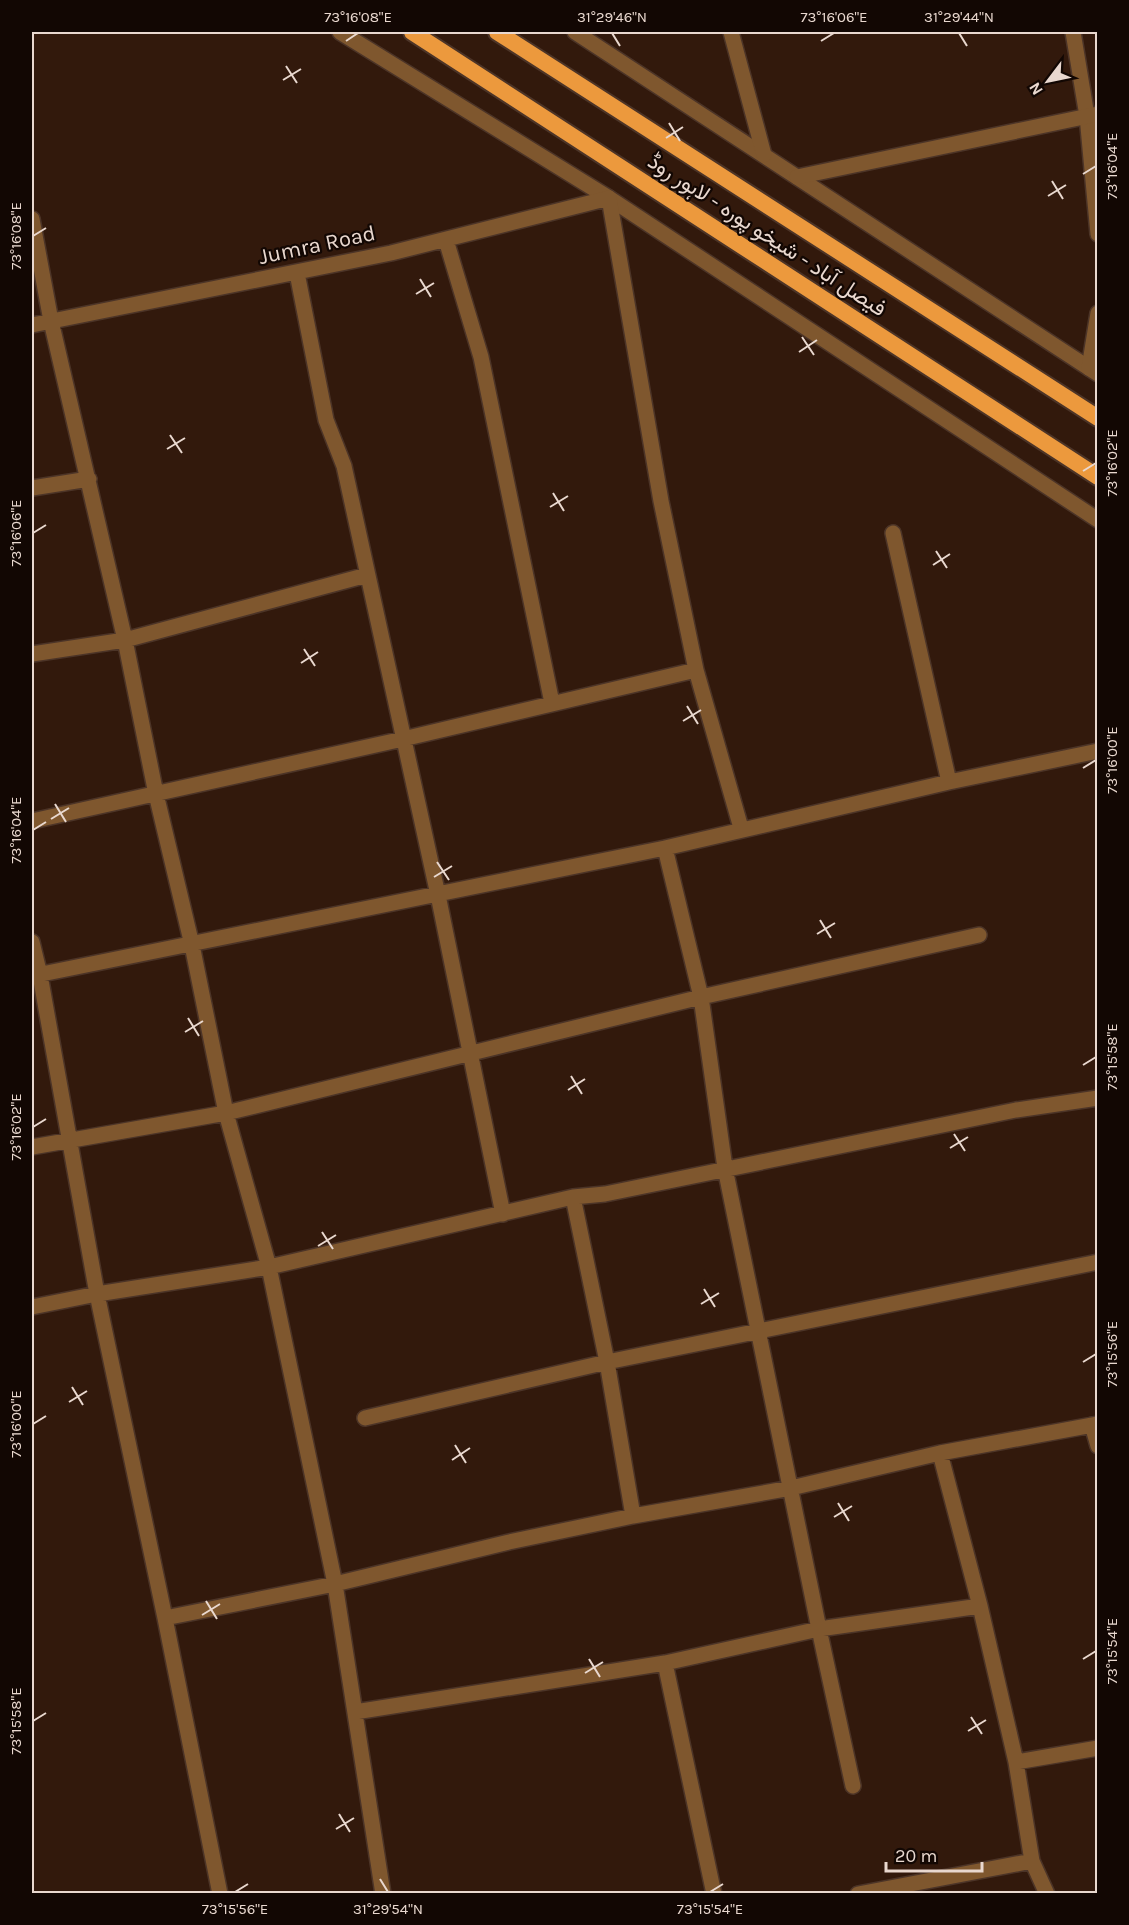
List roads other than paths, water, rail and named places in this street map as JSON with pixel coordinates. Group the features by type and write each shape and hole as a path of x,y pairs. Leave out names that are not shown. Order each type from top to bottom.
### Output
{"highway":[{"name":"فیصل آباد - شیخو پورہ - لاہور روڈ","path":"412,32 1098,477"},
{"name":"فیصل آباد - شیخو پورہ - لاہور روڈ","path":"497,32 1098,418"}],"street":[{"path":"340,32 609,198 1098,520"},
{"path":"575,32 1093,371 1098,313"},
{"path":"731,32 764,155"},
{"path":"1073,32 1093,115 1098,234"},
{"path":"796,177 1093,115"},
{"path":"609,198 661,501 696,670 741,828"},
{"name":"Jumra Road","path":"32,325 297,273 446,240 609,198"},
{"path":"32,219 51,321 125,640 156,794 192,945 226,1113 270,1267 335,1584 383,1893"},
{"path":"446,240 481,357 552,703"},
{"path":"297,273 326,420 344,466 438,895 503,1214"},
{"path":"32,488 89,479"},
{"path":"893,532 949,782"},
{"path":"32,654 125,640 367,575"},
{"path":"32,821 403,739 696,670"},
{"path":"36,975 665,848 741,828 1098,752"},
{"path":"665,848 701,997 725,1167 819,1629 854,1786"},
{"path":"32,1147 226,1113 701,997 980,935"},
{"path":"32,942 36,975 70,1140 97,1294 220,1893"},
{"path":"32,1307 97,1294 270,1267 573,1197 605,1194 725,1167 1016,1110 1098,1098"},
{"path":"573,1197 607,1362 633,1516"},
{"path":"365,1418 607,1362 1098,1262"},
{"path":"165,1618 335,1584 509,1542 633,1516 791,1488 940,1453 1095,1424 1098,1446"},
{"path":"940,1453 980,1606 1016,1762 1032,1861 1047,1893"},
{"path":"355,1712 665,1663 819,1629 980,1606"},
{"path":"665,1663 714,1893"},
{"path":"1016,1762 1098,1748"},
{"path":"858,1893 1032,1861"}]}
